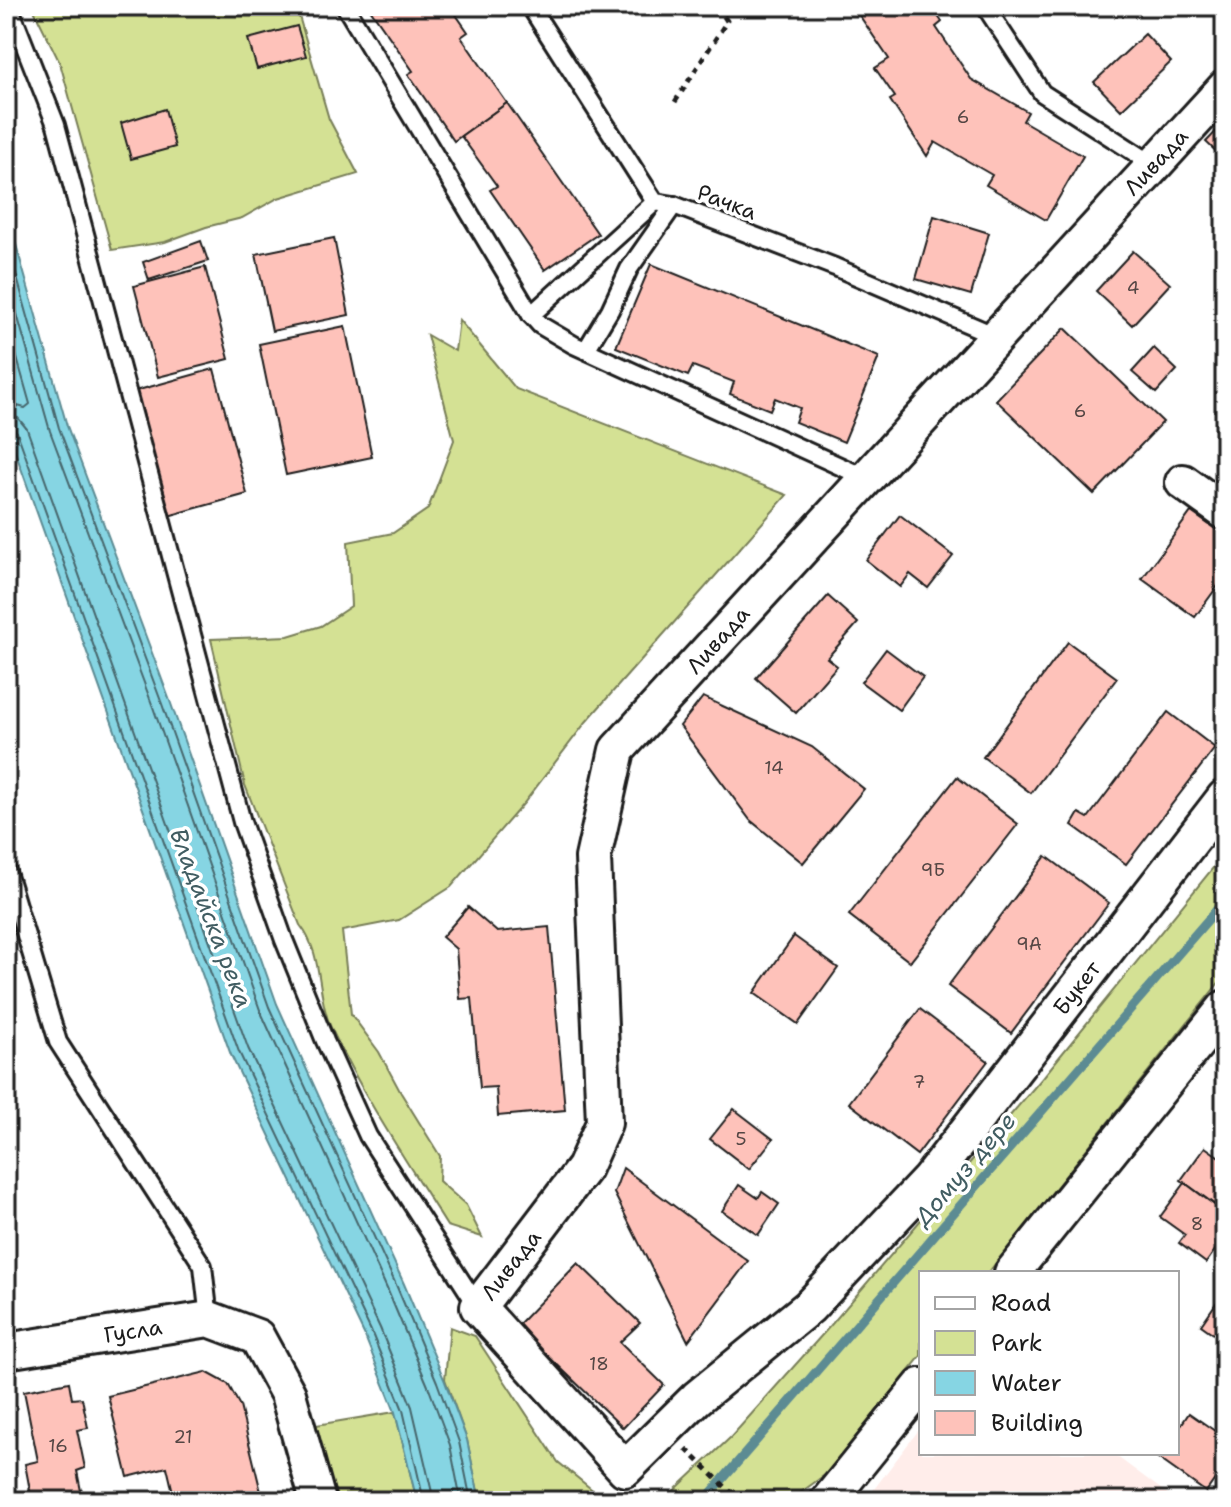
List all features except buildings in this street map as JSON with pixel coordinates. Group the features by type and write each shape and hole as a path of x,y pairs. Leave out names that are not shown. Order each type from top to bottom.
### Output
{"street":[{"name":"Ливада","path":"478,1307 584,1168 604,1123 593,858 617,750 1225,88"},
{"path":"1183,482 1225,512"},
{"name":"Букет","path":"478,1307 625,1469 697,1398 809,1307 929,1180 1225,797"},
{"path":"1014,1271 1225,1008"},
{"name":"Гусла","path":"6,1351 209,1319 257,1337 288,1394 318,1501"},
{"path":"828,1501 919,1388"}],"lane":[{"path":"9,6 56,125 242,822 284,940 368,1136 478,1307"},
{"path":"345,6 531,315 540,325 586,350 866,478"},
{"path":"530,6 655,202 531,315"},
{"path":"985,6 1042,93 1154,165"},
{"name":"Рачка","path":"655,202 674,205 835,267 996,336"},
{"path":"586,350 610,310 629,269 674,205"},
{"path":"6,869 58,1042 203,1266 209,1319"}],"path":[{"path":"675,102 727,21 717,6"},
{"path":"695,1458 740,1501"}],"shaded area":[{"path":"919,1430 919,1455 1115,1455 1177,1501 865,1501"}],"green space":[{"path":"32,6 296,6 329,119 358,174 278,198 242,218 165,242 112,250 60,63"},
{"path":"459,320 516,389 787,495 586,722 524,803 451,887 399,920 342,931 351,1014 379,1052 440,1156 439,1181 466,1205 482,1237 447,1226 372,1105 332,1030 313,949 300,925 245,785 211,639 288,636 321,626 351,606 348,542 393,533 428,509 454,440 427,335 455,351"},
{"path":"1225,853 1225,975 990,1271 919,1271 919,1358 826,1474 789,1501 663,1501 731,1437 1044,1076"},
{"path":"450,1327 475,1336 558,1462 606,1501 480,1501 467,1440 445,1379"},
{"path":"395,1412 417,1501 336,1501 316,1425"}],"water":[{"name":"Владайска река","path":"6,209 67,426 170,701 277,1004 444,1379 467,1440 480,1501 417,1501 395,1412 364,1334 231,1055 6,421"}],"waterway":[{"name":"Домуз дере","path":"704,1501 1225,900"}]}
